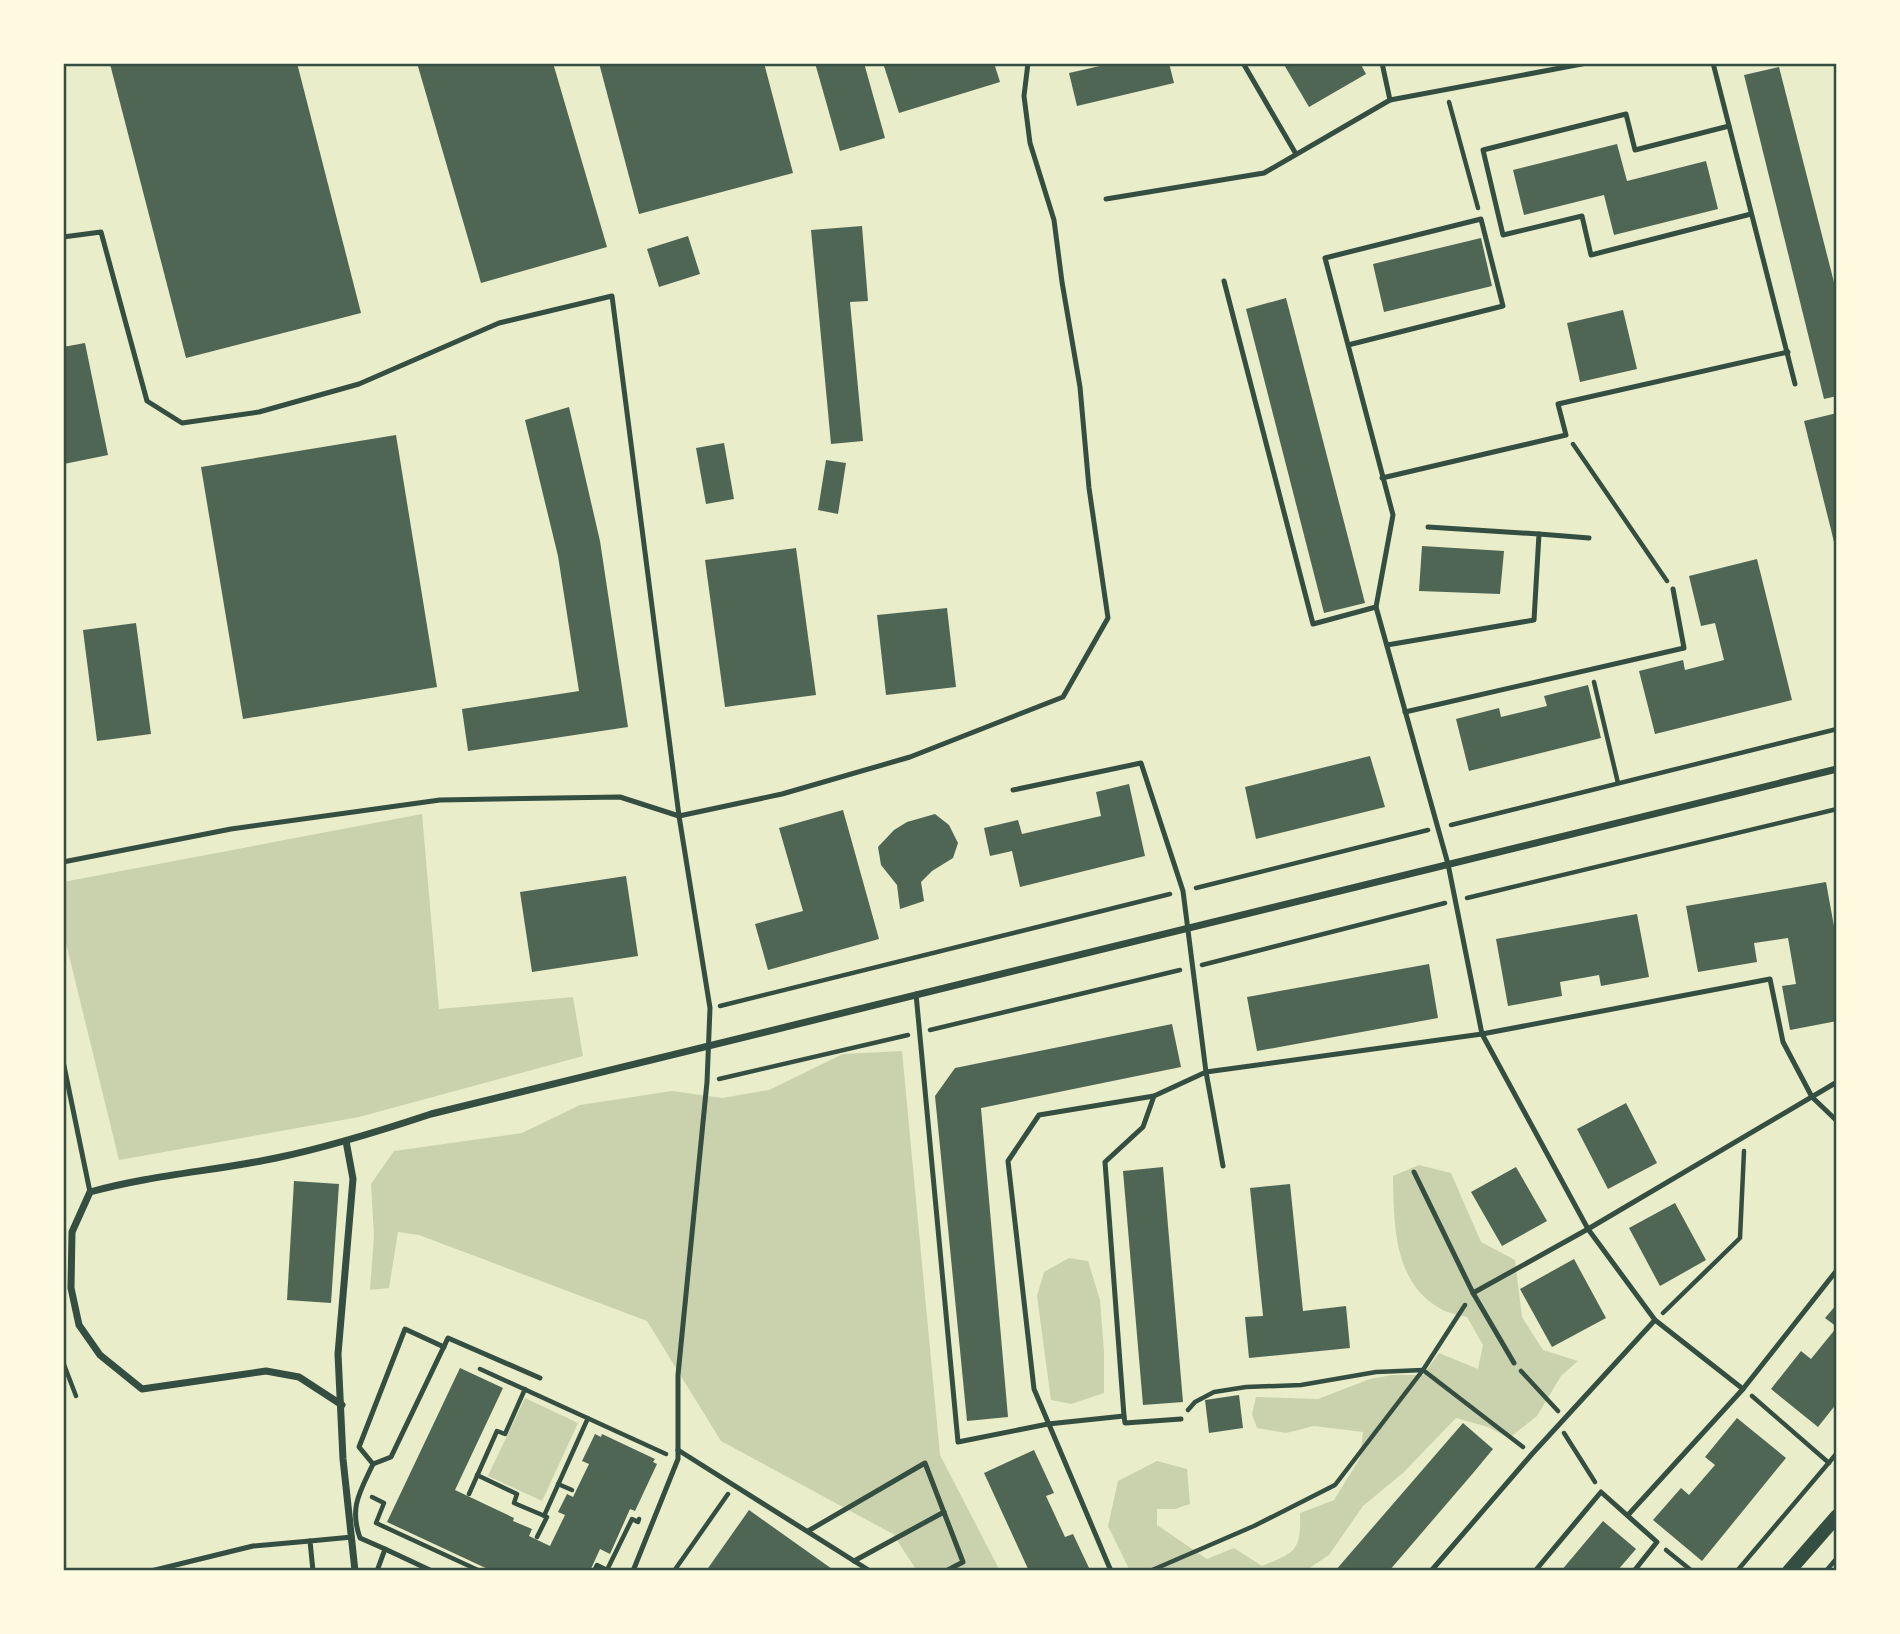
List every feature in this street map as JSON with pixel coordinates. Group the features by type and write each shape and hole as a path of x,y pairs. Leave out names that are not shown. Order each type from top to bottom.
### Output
{"main road":[{"path":"1789,1571 1837,1516"}],"street":[{"path":"342,1405 299,1377 266,1371 142,1390 100,1355 79,1325 71,1288 72,1232 90,1192 129,1181 274,1159 346,1141 431,1114 1837,769"},
{"path":"346,1141 353,1179 338,1354 343,1459 355,1571"}],"lane":[{"path":"63,862 231,829 440,800 620,797 679,816 782,794 910,757 1063,697 1108,618 1089,488 1080,387 1054,220 1030,144 1024,96 1028,63"},
{"path":"1243,63 1296,154"},
{"path":"1382,63 1390,100"},
{"path":"1106,200 1264,173 1390,100 1587,63"},
{"path":"1713,63 1795,384"},
{"path":"1729,126 1635,150 1626,114 1483,150 1503,235 1582,216 1591,255 1751,214"},
{"path":"1348,345 1503,306 1481,219 1325,258 1392,515 1376,607 1448,864 1482,1034 1588,1229 1655,1320 1743,1389"},
{"path":"63,236 101,232 147,401 181,423 259,412 359,384 499,323 612,296 679,816 710,1008 707,1082 678,1375 678,1450 676,1464 633,1571"},
{"path":"1224,281 1313,624 1376,607"},
{"path":"1382,478 1566,435 1559,404 1788,352"},
{"path":"1429,527 1589,538"},
{"path":"1387,645 1534,620 1539,534"},
{"path":"1405,712 1684,649 1673,589"},
{"path":"1013,790 1141,764 1183,891 1206,1072 1223,1166"},
{"path":"1111,1571 1034,1389 1008,1161 1039,1115 1154,1096 1206,1072 1482,1034 1770,979 1783,1042 1812,1097 1837,1121"},
{"path":"916,994 958,1442 1048,1424 1124,1416"},
{"path":"63,1061 90,1192"},
{"path":"1473,1293 1588,1229 1837,1082"},
{"path":"1154,1096 1143,1126 1105,1162 1124,1416 1125,1423 1181,1419"},
{"path":"1414,1172 1473,1293 1514,1363"},
{"path":"1628,1515 1743,1389 1837,1270"},
{"path":"1431,1571 1532,1454 1655,1320"},
{"path":"373,1464 359,1447 405,1329 444,1347"},
{"path":"432,1571 360,1538 355,1522 356,1501 373,1464 391,1457 448,1338 540,1378"},
{"path":"678,1450 870,1571"},
{"path":"808,1531 925,1463 963,1562 946,1571"},
{"path":"1535,1571 1601,1492 1657,1542 1634,1571"},
{"path":"854,1561 944,1512"},
{"path":"150,1571 253,1546 352,1537"},
{"path":"310,1541 313,1571"},
{"path":"377,1571 385,1549"}],"path":[{"path":"1445,90 1481,219"},
{"path":"1566,435 1673,589"},
{"path":"1592,670 1618,783"},
{"path":"710,1008 1837,729"},
{"path":"707,1082 1194,967 1837,809"},
{"path":"1655,1320 1740,1238 1745,1136"},
{"path":"1150,1571 1254,1526 1335,1485 1423,1370 1473,1293"},
{"path":"63,1362 76,1396"},
{"path":"1514,1363 1566,1419"},
{"path":"477,1368 673,1457 676,1464"},
{"path":"1181,1419 1195,1402 1214,1392 1246,1387 1301,1385 1376,1372 1423,1370 1532,1454"},
{"path":"1743,1389 1829,1463"},
{"path":"468,1494 497,1431 505,1434 525,1390"},
{"path":"544,1516 588,1418"},
{"path":"1559,1425 1601,1492"},
{"path":"1737,1571 1837,1453"},
{"path":"663,1466 668,1455"},
{"path":"477,1475 517,1494 514,1503 547,1517 537,1536"},
{"path":"558,1484 572,1490"},
{"path":"376,1487 372,1497 384,1503 376,1523 480,1571"},
{"path":"674,1571 727,1494 738,1491"},
{"path":"594,1571 597,1565 607,1570 632,1519 638,1522 643,1511"},
{"path":"1657,1542 1692,1571"},
{"path":"1826,1571 1837,1558"}],"green space":[{"path":"422,814 439,1009 573,997 583,1056 359,1117 119,1160 63,931 63,882"},
{"path":"902,1051 940,1455 1000,1571 917,1571 893,1534 721,1441 647,1321 419,1235 398,1232 389,1288 370,1290 374,1236 371,1184 394,1151 522,1133 580,1105 672,1091 722,1098 769,1090 843,1054"},
{"path":"1419,1165 1451,1173 1481,1242 1515,1260 1522,1317 1543,1350 1578,1361 1561,1376 1537,1416 1509,1438 1488,1427 1456,1418 1404,1472 1363,1506 1329,1555 1305,1571 1130,1571 1108,1526 1118,1481 1157,1461 1187,1469 1190,1504 1175,1509 1157,1509 1157,1525 1207,1559 1234,1548 1262,1566 1282,1557 1297,1543 1300,1513 1334,1500 1360,1458 1363,1432 1314,1426 1286,1433 1257,1428 1252,1414 1256,1397 1318,1399 1370,1379 1392,1375 1423,1375 1439,1353 1478,1369 1483,1345 1467,1317 1444,1310 1425,1298 1413,1284 1399,1250 1393,1176"},
{"path":"1069,1258 1088,1261 1100,1300 1104,1352 1104,1393 1071,1404 1051,1400 1037,1296 1044,1272"},
{"path":"525,1398 578,1423 542,1501 488,1476"}],"building":[{"path":"297,63 361,313 186,358 110,64"},
{"path":"417,63 553,63 607,247 481,283"},
{"path":"599,63 764,63 793,173 639,214"},
{"path":"815,63 864,63 885,138 840,151"},
{"path":"883,63 994,63 1000,82 899,113"},
{"path":"1113,63 1169,63 1174,83 1077,106 1069,73"},
{"path":"1283,63 1360,63 1366,74 1309,107"},
{"path":"1779,67 1837,294 1837,396 1824,399 1744,75"},
{"path":"1617,144 1627,181 1706,161 1718,209 1614,235 1604,195 1524,215 1513,170"},
{"path":"862,226 868,301 850,302 863,441 831,444 811,230"},
{"path":"688,236 700,274 659,287 647,249"},
{"path":"1481,238 1492,286 1384,312 1373,264"},
{"path":"1286,298 1365,603 1324,613 1246,309"},
{"path":"1623,310 1637,369 1580,382 1567,323"},
{"path":"85,343 108,455 64,464 63,347"},
{"path":"569,407 600,541 628,727 468,751 462,709 579,691 558,556 525,420"},
{"path":"1837,413 1837,550 1836,550 1804,421"},
{"path":"396,435 437,687 243,719 201,467"},
{"path":"724,443 734,499 706,504 696,448"},
{"path":"826,460 846,463 838,514 818,510"},
{"path":"1422,546 1504,551 1500,594 1419,591"},
{"path":"796,548 816,695 725,707 705,560"},
{"path":"1757,559 1792,700 1655,734 1639,671 1683,660 1685,670 1724,660 1715,623 1701,626 1689,576"},
{"path":"947,608 956,687 886,695 877,615"},
{"path":"136,623 151,734 97,741 83,630"},
{"path":"1588,685 1601,738 1469,771 1456,719 1499,708 1501,717 1547,706 1544,696"},
{"path":"1370,756 1385,807 1256,839 1245,787"},
{"path":"1129,784 1145,856 1020,887 1012,851 990,856 984,828 1018,820 1022,834 1101,816 1096,792"},
{"path":"843,810 879,939 768,970 755,924 803,911 779,828"},
{"path":"935,814 949,825 958,843 953,858 932,871 921,882 924,901 900,909 897,885 881,865 878,847 894,830 907,822"},
{"path":"626,876 638,956 532,972 520,892"},
{"path":"1826,882 1837,943 1837,1021 1790,1030 1782,986 1796,984 1788,938 1754,943 1757,962 1698,972 1686,906"},
{"path":"1637,914 1649,977 1601,986 1599,975 1560,982 1562,996 1508,1006 1496,939"},
{"path":"1429,964 1438,1018 1257,1051 1247,997"},
{"path":"1172,1024 1181,1067 981,1108 1008,1417 967,1421 935,1096 955,1068"},
{"path":"1626,1103 1657,1163 1608,1189 1577,1129"},
{"path":"1163,1167 1183,1402 1143,1405 1123,1171"},
{"path":"1516,1167 1547,1221 1502,1246 1471,1192"},
{"path":"294,1181 339,1184 331,1303 287,1300"},
{"path":"1290,1184 1303,1311 1346,1306 1350,1348 1249,1358 1245,1317 1263,1316 1250,1188"},
{"path":"1675,1203 1706,1260 1660,1286 1629,1228"},
{"path":"1574,1259 1606,1318 1552,1347 1520,1289"},
{"path":"1837,1304 1837,1327 1825,1318"},
{"path":"1837,1327 1837,1403 1818,1427 1771,1389 1801,1351 1811,1359"},
{"path":"460,1368 503,1388 455,1490 514,1518 513,1521 532,1529 529,1536 550,1546 565,1515 558,1512 567,1494 573,1497 589,1464 582,1461 595,1434 601,1437 602,1434 655,1459 653,1462 657,1464 635,1511 630,1509 610,1554 600,1549 590,1571 492,1571 387,1522"},
{"path":"1239,1395 1243,1428 1209,1433 1205,1400"},
{"path":"1737,1418 1786,1458 1702,1561 1653,1520 1681,1488 1689,1495 1715,1465 1705,1457"},
{"path":"1463,1423 1493,1449 1389,1571 1335,1571"},
{"path":"1034,1450 1054,1493 1046,1496 1065,1537 1073,1534 1090,1570 1029,1571 984,1473"},
{"path":"749,1510 825,1564 835,1571 706,1571"},
{"path":"1603,1521 1636,1549 1617,1571 1561,1571"}]}
